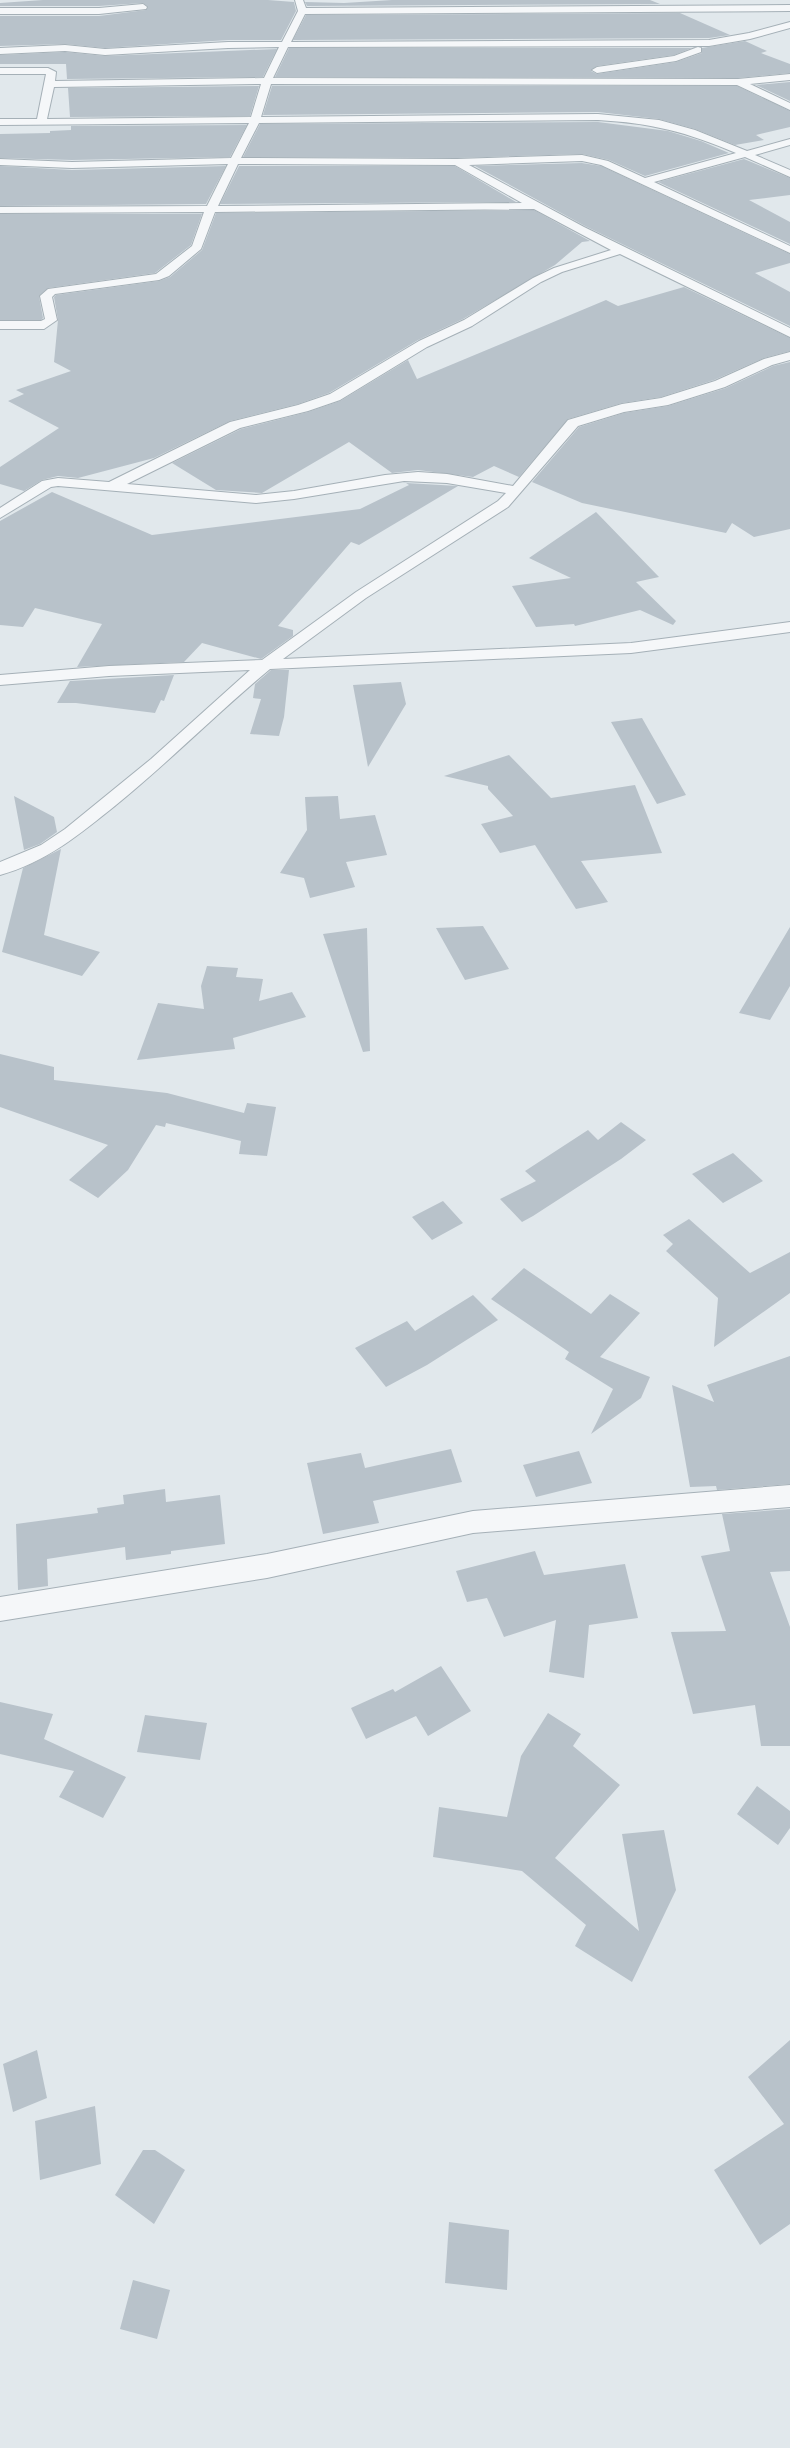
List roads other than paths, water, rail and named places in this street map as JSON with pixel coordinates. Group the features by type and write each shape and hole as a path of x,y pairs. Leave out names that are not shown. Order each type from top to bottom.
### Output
{"street":[{"path":"0,326 44,325 49,323 51,320 46,296 52,291 159,277 165,274 197,247 211,209 255,120 267,81 302,12 299,0"},
{"path":"476,11 480,0"},
{"path":"302,12 476,11 757,4 790,8"},
{"path":"0,11 99,11 143,7"},
{"path":"0,51 65,48 105,52 228,45 709,43 750,36 790,25"},
{"path":"567,81 588,72 676,58 693,53 709,43"},
{"path":"0,71 51,72 50,84 41,122"},
{"path":"50,84 267,81 738,82 790,77"},
{"path":"738,82 790,107"},
{"path":"0,122 598,117 633,119 660,124 745,154 790,174"},
{"path":"643,182 790,142"},
{"path":"0,162 72,165 236,161 457,162 582,158 604,164 790,250"},
{"path":"457,162 532,206 620,251 790,333"},
{"path":"0,210 118,211 532,206"},
{"path":"110,487 235,425 303,408 335,397 423,344 468,323 536,280 558,270 620,251"},
{"path":"0,869 47,849 71,833 157,763 263,666 361,595 503,504 516,491 573,423 622,408 663,402 720,384 768,362 790,356"},
{"path":"0,514 47,484 72,481 110,487 256,499 286,498 375,480 405,477 432,477 516,491"},
{"path":"0,680 109,671 263,666 631,648 790,627"},
{"path":"0,1609 267,1566 473,1522 790,1496"}]}
